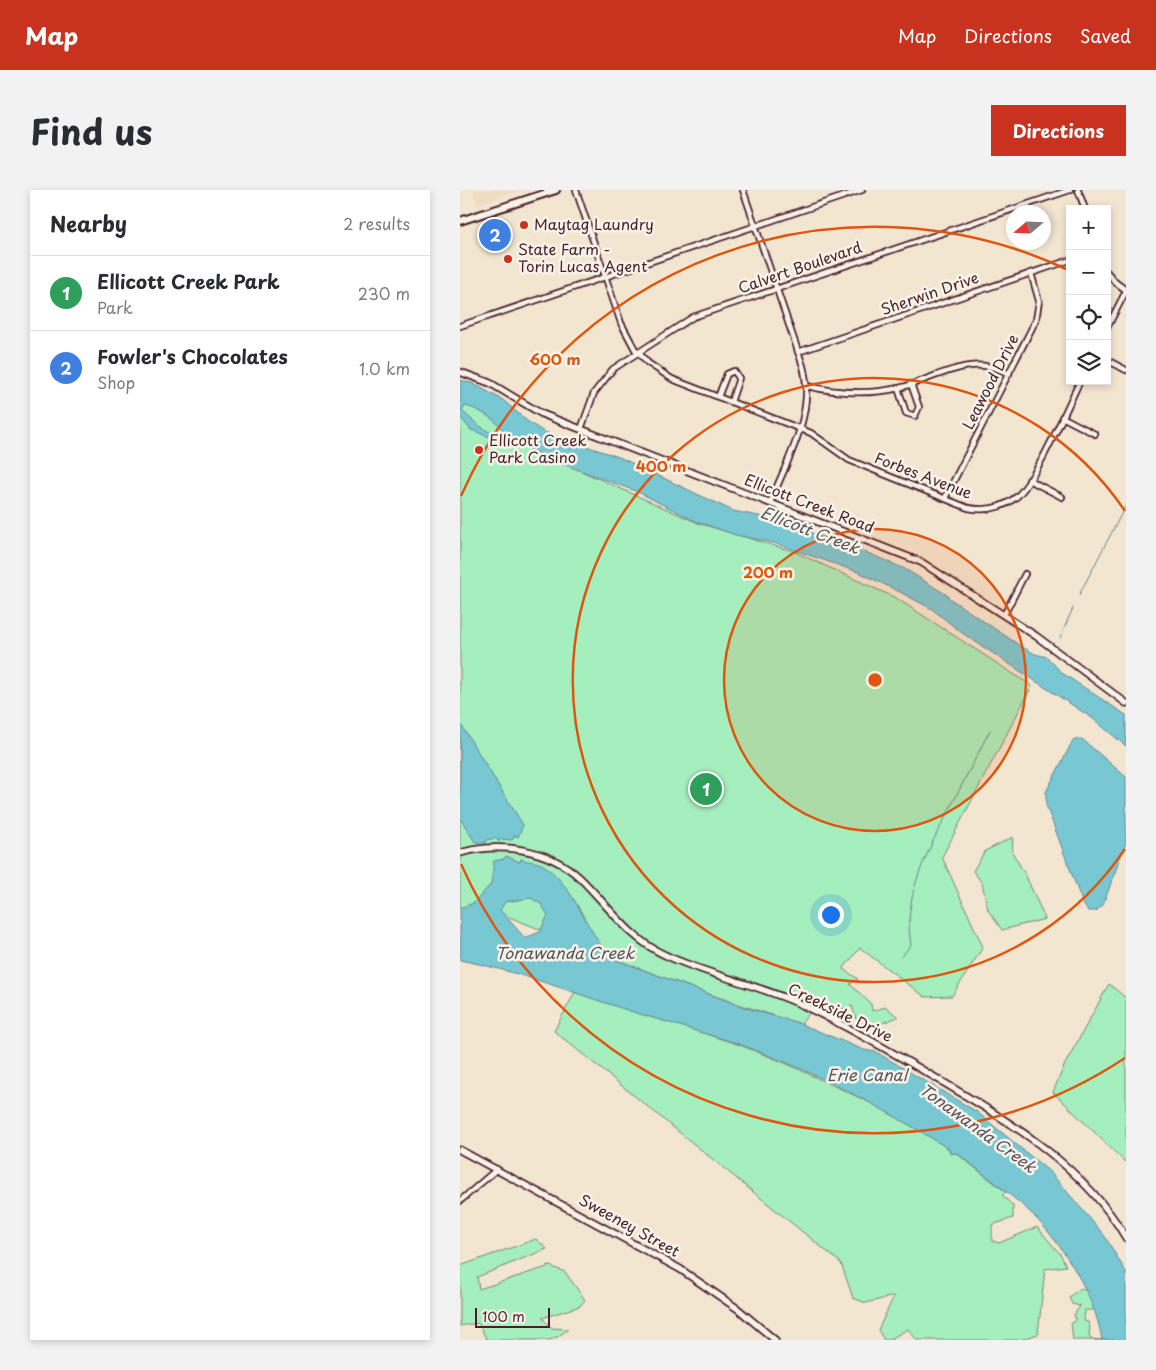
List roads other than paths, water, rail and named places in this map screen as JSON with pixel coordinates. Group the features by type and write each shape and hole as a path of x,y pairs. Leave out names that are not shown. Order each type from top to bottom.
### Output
{"main road":[{"path":"460,221 556,190"}],"street":[{"name":"Forbes Avenue","path":"576,190 620,323 638,353 648,364 664,375 800,428 819,438 849,460 945,498 975,509 996,508 1017,497 1029,480 1078,385"},
{"path":"743,190 798,352 807,386 806,407 800,428 770,503"},
{"path":"460,326 862,190"},
{"name":"Calvert Boulevard","path":"581,429 600,384 622,362 693,317 1070,190"},
{"path":"1078,190 1084,205"},
{"name":"Sherwin Drive","path":"798,352 1066,261"},
{"name":"Leawood Drive","path":"945,498 1038,314 1040,300 1031,274"},
{"path":"1111,277 1126,290 1111,320"},
{"path":"1111,362 1126,370"},
{"path":"807,386 856,392 898,388 973,364 992,366 1009,374"},
{"name":"Ellicott Creek Road","path":"460,372 490,383 542,414 921,562 1004,615 1126,702"},
{"path":"718,397 727,374 734,372 739,378 731,402"},
{"path":"898,388 906,413 915,416 919,407 912,384"},
{"path":"1062,417 1095,434"},
{"path":"1029,480 1062,497"},
{"path":"1004,615 1025,574"},
{"name":"Creekside Drive","path":"460,853 485,849 514,848 540,854 578,876 628,929 663,954 798,1003 874,1042 1014,1125 1039,1142 1058,1158 1112,1215 1126,1238"},
{"name":"Sweeney Street","path":"460,1150 497,1168 680,1269 738,1309 775,1340"},
{"path":"460,1201 497,1168"}],"water":[{"name":"Ellicott Creek","path":"460,380 472,383 503,400 527,421 544,432 619,457 733,511 774,519 870,554 905,569 947,595 1019,645 1035,654 1047,657 1062,673 1126,715 1126,746 1092,718 962,633 932,609 896,590 858,572 774,543 736,535 695,521 638,492 555,461 519,443 506,443 471,430 460,417","holes":["464,406 494,421 500,426 506,436 494,434 477,424 462,411"]},
{"path":"460,723 523,825 518,837 515,835 512,840 500,839 499,842 495,838 487,840 486,843 475,842 460,818"},
{"path":"1082,739 1126,777 1126,842 1103,905 1096,911 1088,911 1083,904 1046,805 1046,792 1070,746 1074,740"},
{"name":"Erie Canal","path":"506,856 520,862 521,859 539,863 557,877 566,887 594,935 611,958 744,1007 801,1024 864,1050 876,1052 977,1112 1051,1173 1104,1235 1126,1272 1126,1340 1102,1340 1098,1322 1083,1284 1060,1248 1034,1216 957,1153 950,1154 949,1149 898,1118 845,1090 764,1053 525,976 460,960 460,908 474,903 491,884 494,861 504,859","holes":["531,898 541,904 548,915 540,932 525,938 500,910 505,902"]}],"waterway":[{"path":"1079,595 1126,505"},
{"path":"1060,638 1073,608"},
{"path":"901,957 911,945 910,909 919,874 933,841 990,730"}],"place":[{"name":"Maytag Laundry","path":"524,225"},
{"name":"Fowler's Chocolates","path":"495,235"},
{"name":"State Farm - Torin Lucas Agent","path":"508,259"},
{"name":"Ellicott Creek Park Casino","path":"479,450"},
{"name":"Ellicott Creek Park","path":"706,789"}],"water label":[{"name":"Tonawanda Creek","path":"565,953"},
{"name":"Tonawanda Creek","path":"978,1128"}]}
